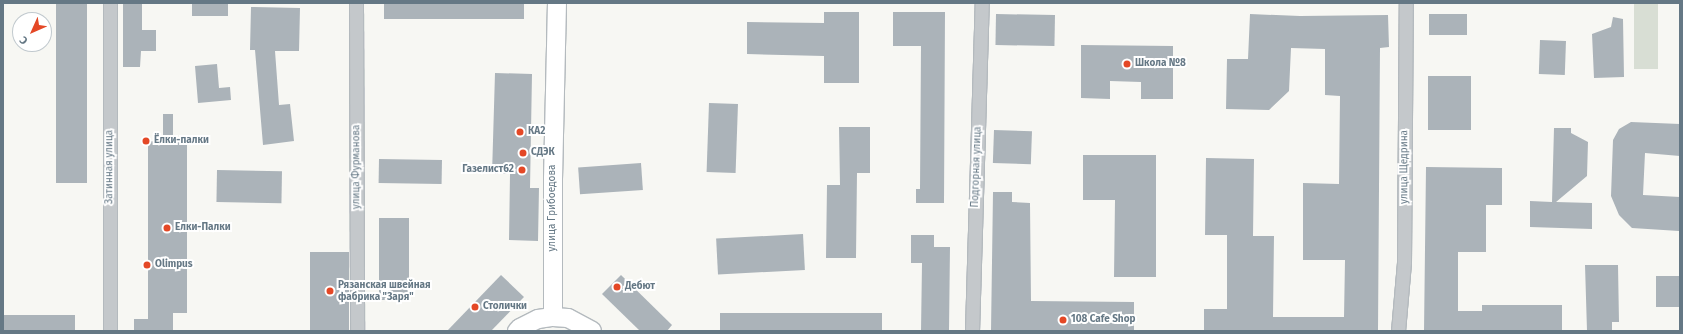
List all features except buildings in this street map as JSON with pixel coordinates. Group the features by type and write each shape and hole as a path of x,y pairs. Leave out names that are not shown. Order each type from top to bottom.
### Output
{"main road":[{"name":"улица Грибоедова","path":"553,317 552,179 557,3"},
{"path":"517,331 538,319 553,317 568,318 592,331"}],"street":[{"name":"Затинная улица","path":"110,3 110,331"},
{"name":"улица Фурманова","path":"356,3 357,331"},
{"name":"Подгорная улица","path":"972,331 982,3"},
{"name":"улица Щедрина","path":"1398,331 1404,262 1406,3"}],"shaded area":[{"path":"1634,3 1658,3 1658,69 1634,69"}],"place":[{"name":"Школа №8","path":"1127,64"},
{"name":"КА2","path":"520,132"},
{"name":"Ёлки-палки","path":"146,141"},
{"name":"СДЭК","path":"523,153"},
{"name":"Газелист62","path":"522,170"},
{"name":"Елки-Палки","path":"167,228"},
{"name":"Olimpus","path":"147,265"},
{"name":"Дебют","path":"617,287"},
{"name":"Рязанская швейная фабрика \"Заря\"","path":"330,291"},
{"name":"Столички","path":"475,307"},
{"name":"108 Cafe Shop","path":"1063,320"}]}
